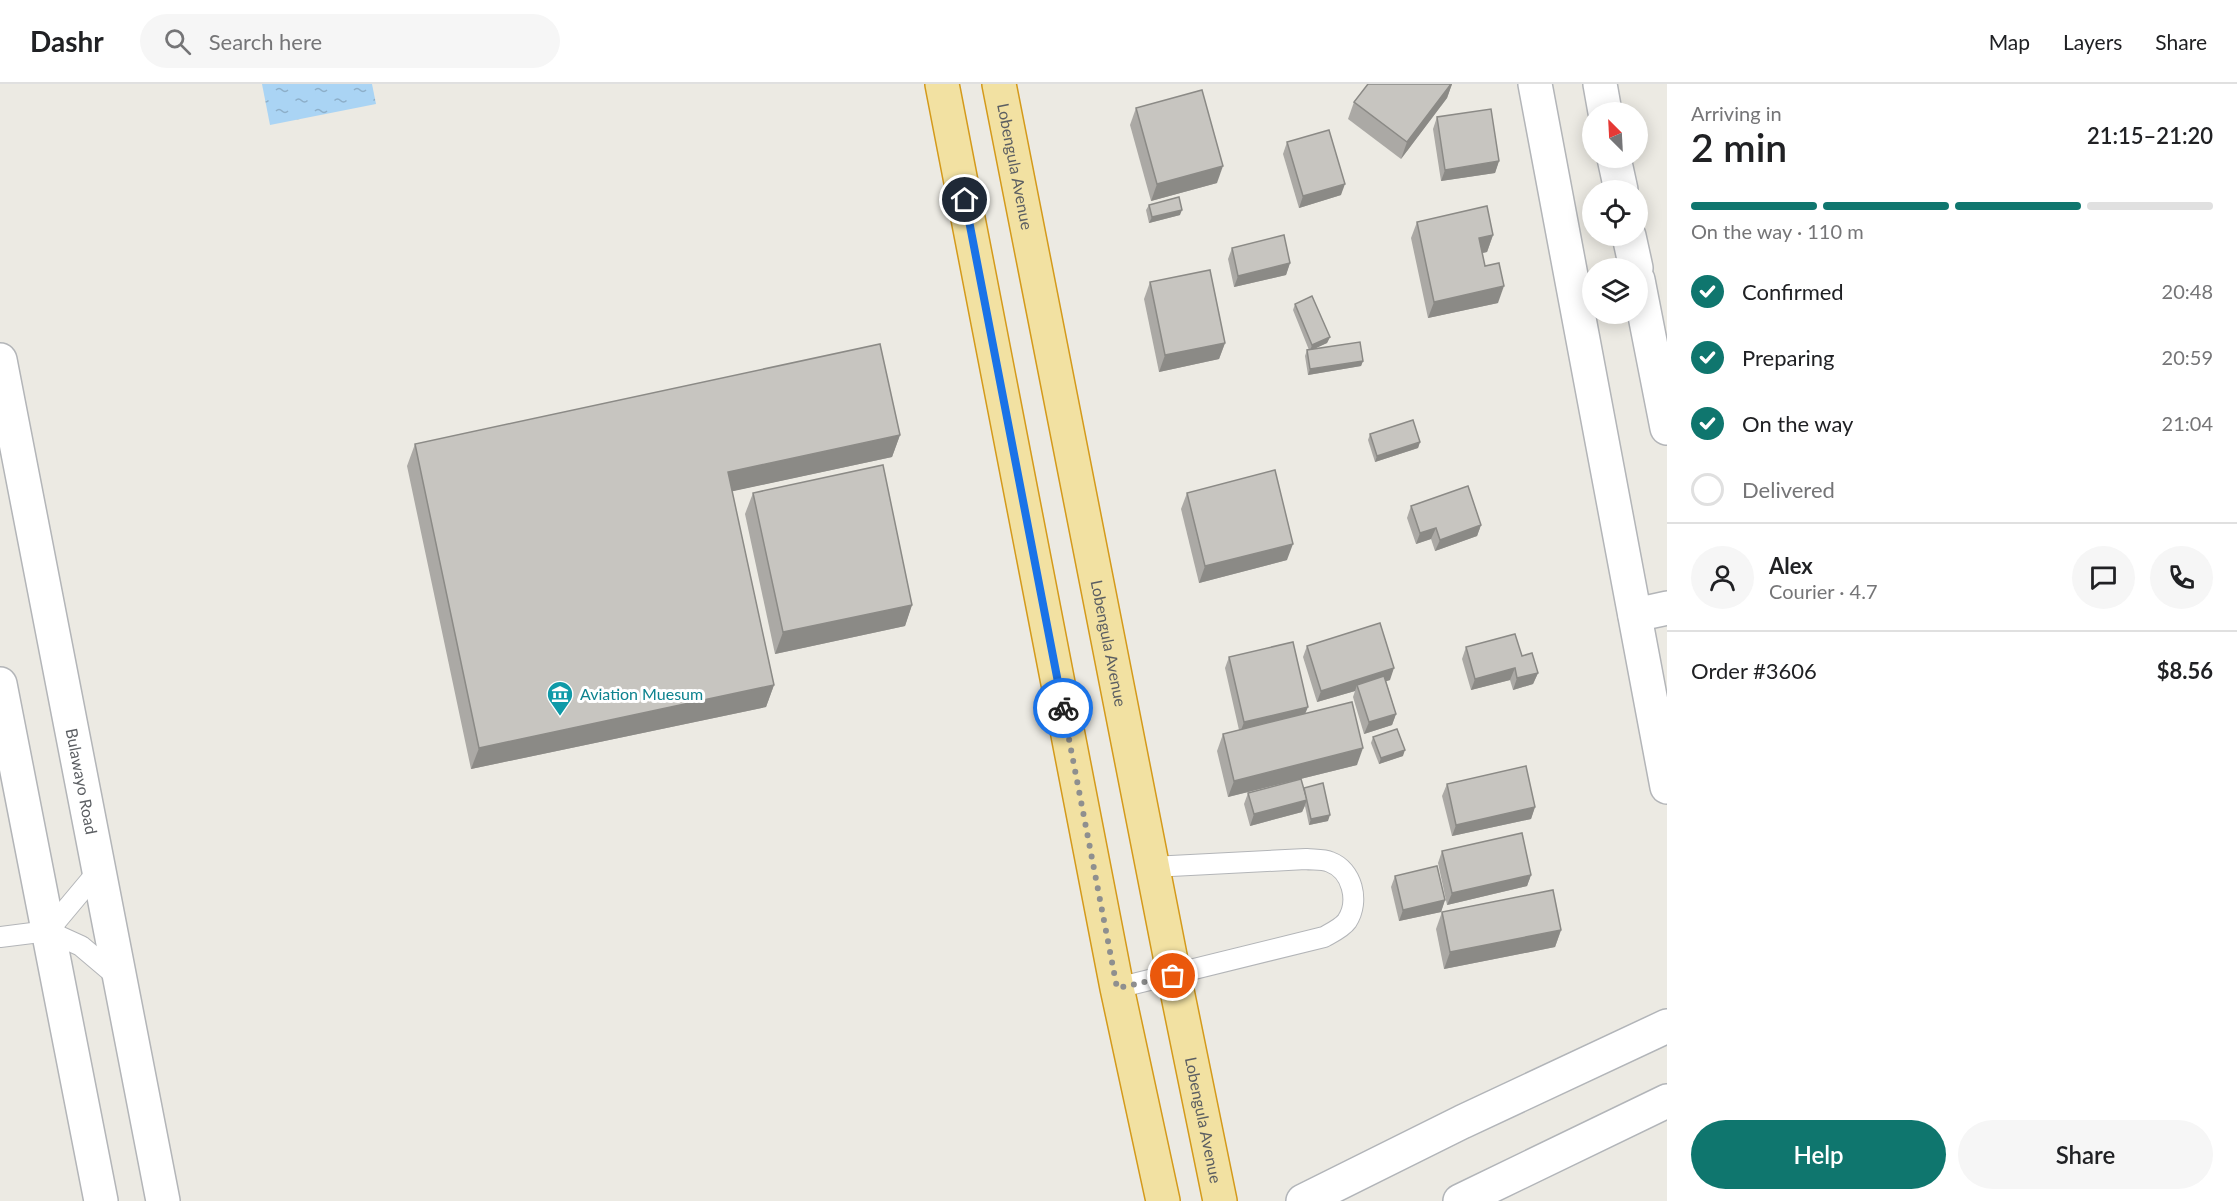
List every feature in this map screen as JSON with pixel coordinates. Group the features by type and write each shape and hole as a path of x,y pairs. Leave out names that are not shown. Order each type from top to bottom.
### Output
{"highway":[{"path":"942,84 1117,988 1163,1201"},
{"name":"Lobengula Avenue","path":"999,84 1173,976 1220,1201"}],"street":[{"path":"1535,84 1667,787"},
{"path":"1600,84 1603,102"},
{"path":"1647,324 1667,428"},
{"name":"Bulawayo Road","path":"0,360 163,1201"},
{"path":"1635,615 1667,608"},
{"path":"0,684 101,1201"},
{"path":"1303,1201 1462,1122 1667,1026"},
{"path":"1460,1201 1667,1101"}],"lane":[{"path":"1117,988 1324,938 1346,923 1353,907 1353,889 1344,872 1329,861 1306,859 1152,867"},
{"path":"48,931 99,870"},
{"path":"0,937 48,931 81,946 120,979"}],"water":[{"path":"262,84 372,84 376,104 270,125"}],"building":[{"path":"1368,84 1451,84 1407,142 1354,102"},
{"path":"1202,90 1223,166 1157,184 1136,108"},
{"path":"1491,109 1499,161 1445,170 1437,117"},
{"path":"1329,130 1345,184 1303,196 1287,142"},
{"path":"1179,197 1182,210 1152,217 1149,205"},
{"path":"1487,206 1493,235 1479,238 1485,266 1499,263 1504,286 1434,302 1417,222"},
{"path":"1284,235 1290,263 1238,276 1232,248"},
{"path":"1210,270 1225,343 1165,355 1150,282"},
{"path":"1312,296 1330,337 1312,345 1295,304"},
{"path":"1360,342 1363,361 1310,369 1307,350"},
{"path":"880,344 900,435 728,472 774,685 479,748 415,444"},
{"path":"1413,420 1420,442 1377,456 1370,434"},
{"path":"883,465 912,605 783,632 753,493"},
{"path":"1275,470 1293,544 1205,566 1187,493"},
{"path":"1468,486 1481,525 1440,540 1436,528 1420,533 1411,506"},
{"path":"1380,623 1394,668 1321,691 1307,646"},
{"path":"1515,634 1522,656 1532,653 1538,673 1517,678 1515,668 1475,679 1466,647"},
{"path":"1293,642 1308,707 1244,722 1229,657"},
{"path":"1384,676 1396,714 1369,722 1357,685"},
{"path":"1352,702 1363,748 1234,781 1223,734"},
{"path":"1397,729 1405,750 1381,758 1373,737"},
{"path":"1526,766 1535,807 1456,825 1447,784"},
{"path":"1301,779 1307,800 1254,814 1248,793"},
{"path":"1323,783 1330,815 1311,819 1304,788"},
{"path":"1522,833 1531,875 1452,893 1442,851"},
{"path":"1437,866 1445,900 1403,910 1395,876"},
{"path":"1553,890 1561,930 1450,952 1442,912"}],"way so far":[{"path":"1063,708 1117,988 1173,976"}],"place":[{"name":"Aviation Muesum","path":"560,717"}],"route":[{"path":"965,200 1063,708"}]}
